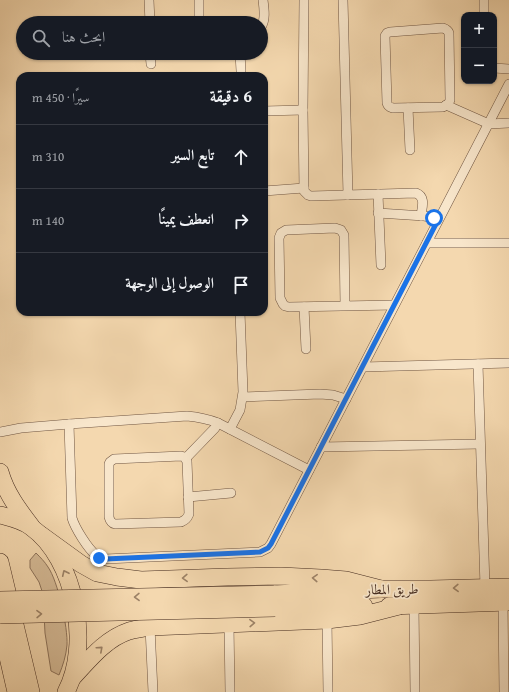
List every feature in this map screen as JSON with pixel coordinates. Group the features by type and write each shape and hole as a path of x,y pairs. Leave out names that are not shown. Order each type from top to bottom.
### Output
{"highway":[{"path":"0,472 6,490 16,506 52,548 69,581 75,602 78,626 78,647 69,687"},
{"path":"0,515 26,524 81,564 97,573 117,577 141,580 281,576 305,577 346,580 381,589"},
{"path":"0,562 31,692"},
{"name":"طريق المطار","path":"274,601 381,589 485,587 507,597"},
{"name":"طريق المطار","path":"274,601 406,605 507,597"},
{"path":"0,600 274,601"},
{"path":"0,615 274,601"},
{"path":"69,687 108,642 129,631 150,627 327,620 360,616 406,605"},
{"path":"0,622 16,692"}],"street":[{"path":"149,0 150,16"},
{"path":"199,16 200,0"},
{"path":"263,0 264,16"},
{"path":"304,0 304,191 308,195 419,194 422,198 421,216"},
{"path":"343,0 348,195"},
{"path":"484,0 484,12"},
{"path":"446,105 450,100 448,31 443,28 387,33 384,39 388,106 394,108 408,108 446,105 489,124 509,123"},
{"path":"151,60 151,64"},
{"path":"240,60 241,71"},
{"path":"497,68 509,69"},
{"path":"69,424 72,518 76,528 95,555 99,558 105,559 260,552 264,550 271,544 509,84"},
{"path":"408,108 410,150"},
{"path":"268,111 303,110"},
{"path":"268,191 304,188"},
{"path":"378,194 381,265"},
{"path":"378,213 430,217 438,220"},
{"path":"345,305 344,235 341,230 335,228 286,230 281,233 279,238 280,298 285,306 394,305"},
{"path":"427,243 509,243"},
{"path":"304,307 306,349"},
{"path":"230,429 237,417 243,397 240,316"},
{"path":"362,367 509,363"},
{"path":"478,364 485,587"},
{"path":"243,397 320,394 333,395 346,399"},
{"path":"0,432 21,428 187,416 203,418 218,423 309,470"},
{"path":"186,458 181,456 112,460 109,464 109,520 115,524 181,522 188,518 186,458 218,423"},
{"path":"321,447 480,444"},
{"path":"188,497 231,493"},
{"path":"504,692 507,597"},
{"path":"406,605 415,692"},
{"path":"327,620 328,692"},
{"path":"228,624 230,692"},
{"path":"150,627 153,692"}],"shaded area":[{"path":"36,553 52,574 59,593 64,617 67,645 59,675 51,671 45,633 43,594 39,582 30,568 30,560"}],"route":[{"path":"99,558 105,559 260,552 268,548 438,220 434,218"}]}
